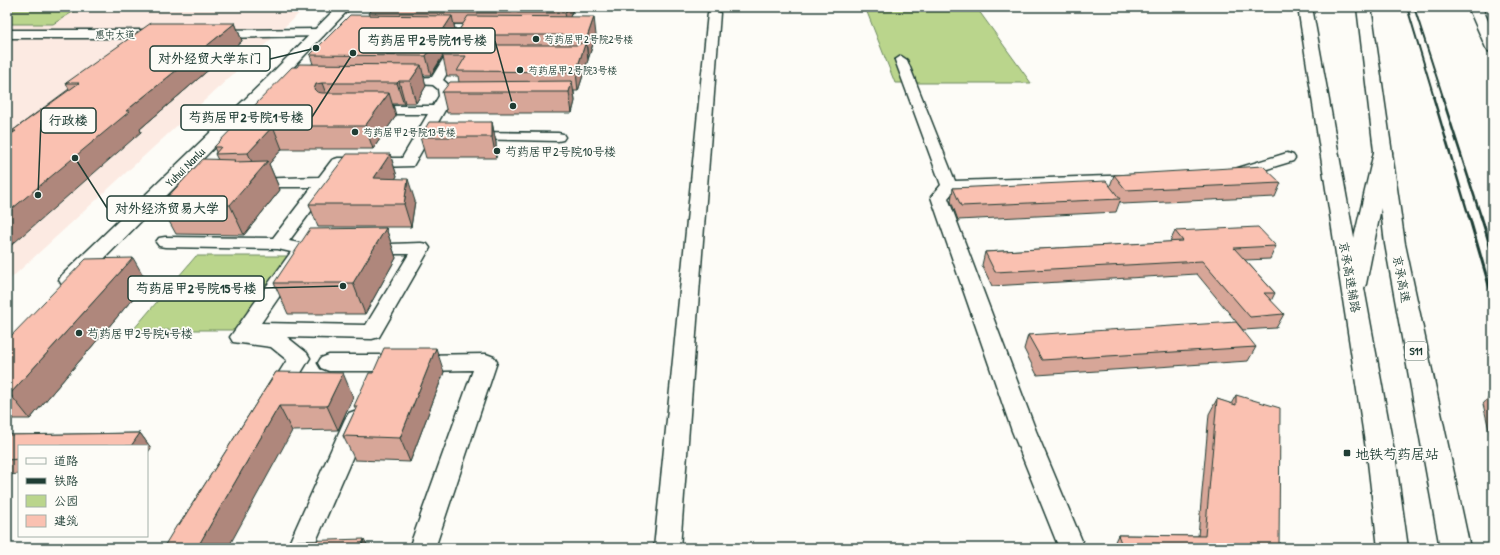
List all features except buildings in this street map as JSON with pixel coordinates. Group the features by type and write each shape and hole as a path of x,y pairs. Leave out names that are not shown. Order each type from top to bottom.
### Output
{"main road":[{"name":"Yuhui Nanlu","path":"58,292 281,80 318,33 344,7"},
{"name":"京承高速辅路","path":"1305,7 1382,462 1393,548"},
{"name":"京承高速","path":"1364,7 1395,244 1455,548"},
{"path":"1475,7 1493,48"},
{"path":"1353,296 1383,152"}],"street":[{"path":"667,548 714,13"},
{"path":"419,29 482,30"},
{"path":"278,244 338,163 407,163 431,136 446,96 449,58 467,29"},
{"path":"199,34 318,33"},
{"name":"惠中大道","path":"7,34 175,34"},
{"path":"449,58 465,58"},
{"path":"901,60 949,186"},
{"path":"412,81 446,96"},
{"path":"353,110 446,96"},
{"path":"455,136 558,137"},
{"path":"1222,175 1230,175 1286,158"},
{"path":"1072,548 1024,431 939,197 949,186 1153,179"},
{"path":"235,182 324,182"},
{"path":"165,242 278,244 311,249 240,337 276,340 299,358 270,405"},
{"path":"246,330 372,332 420,248 350,249"},
{"path":"330,363 374,381 486,362 422,548"},
{"path":"300,548 374,381"}],"shaded area":[{"path":"7,7 306,7 7,282"}],"green space":[{"path":"7,7 81,7 53,24 7,24"},
{"path":"865,7 976,7 1031,83 895,83"},
{"path":"196,256 294,256 242,330 133,330"}],"railway":[{"path":"1407,7 1434,97"},
{"path":"1414,7 1443,97"},
{"path":"1433,96 1469,217"},
{"path":"1442,96 1481,217"},
{"path":"1469,216 1493,299"},
{"path":"1481,216 1493,255"}],"place":[{"name":"芍药居甲2号院2号楼","path":"536,39"},
{"name":"对外经贸大学东门","path":"316,48"},
{"name":"芍药居甲2号院1号楼","path":"353,53"},
{"name":"芍药居甲2号院3号楼","path":"520,70"},
{"name":"芍药居甲2号院11号楼","path":"513,106"},
{"name":"芍药居甲2号院13号楼","path":"355,132"},
{"name":"芍药居甲2号院10号楼","path":"497,151"},
{"name":"对外经济贸易大学","path":"75,158"},
{"name":"行政楼","path":"38,195"},
{"name":"芍药居甲2号院15号楼","path":"343,286"},
{"name":"芍药居甲2号院4号楼","path":"79,333"},
{"name":"地铁芍药居站","path":"1347,453"}]}
